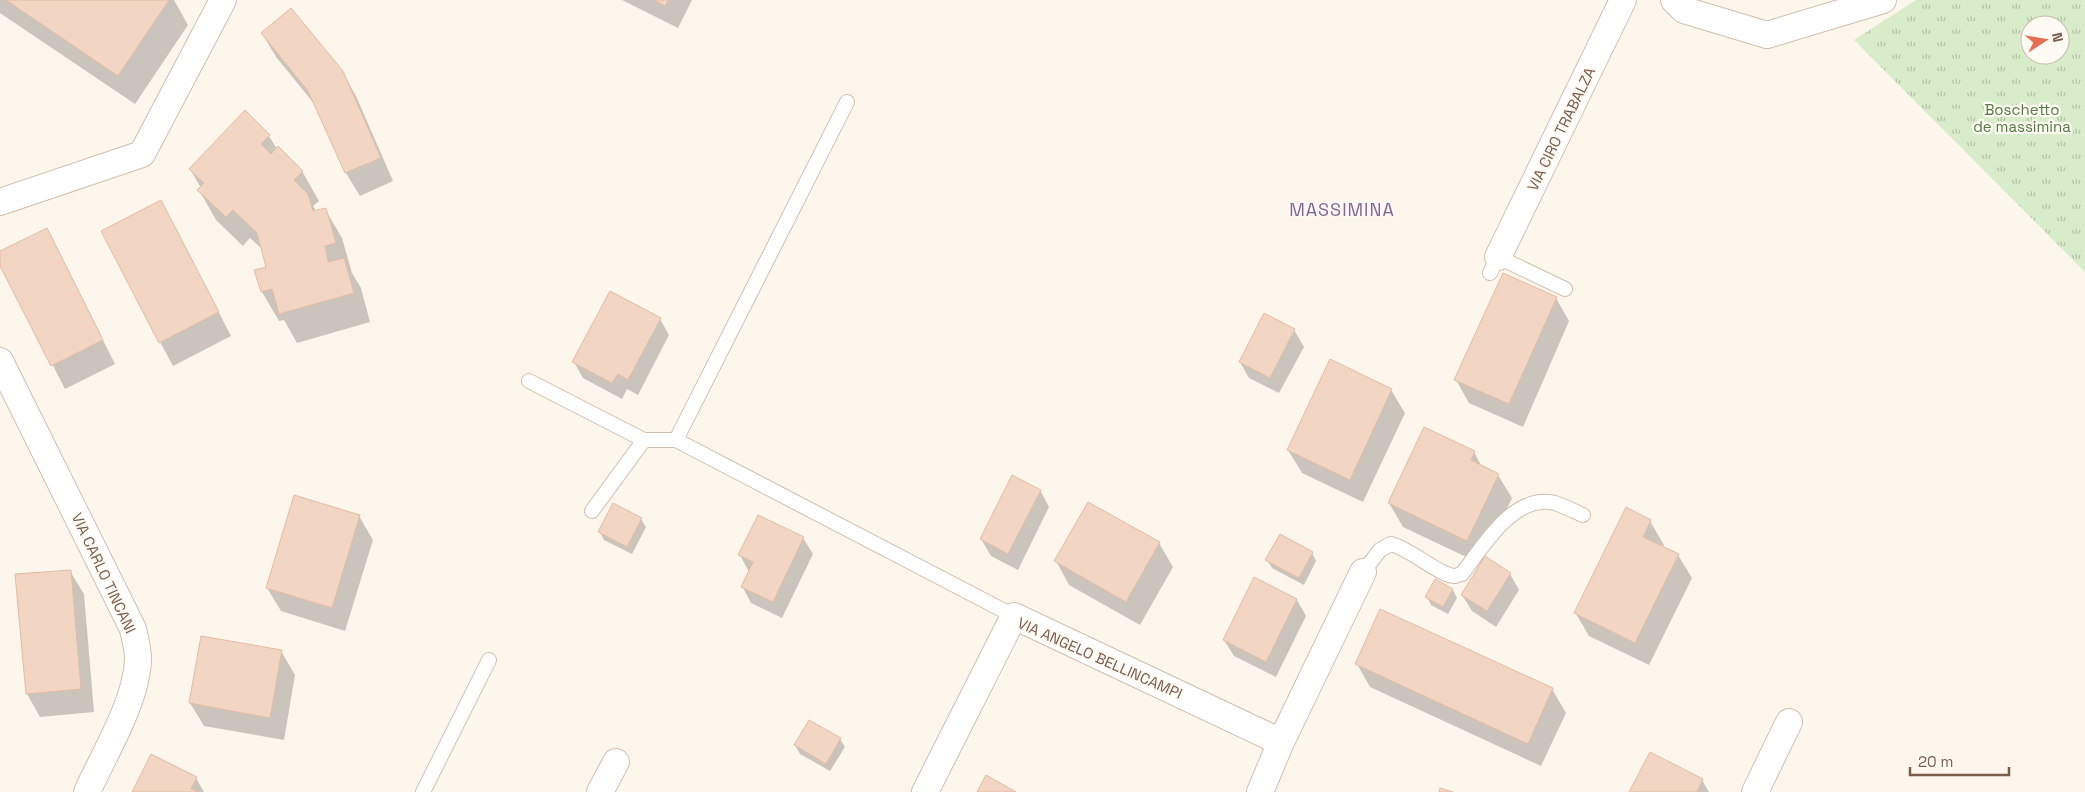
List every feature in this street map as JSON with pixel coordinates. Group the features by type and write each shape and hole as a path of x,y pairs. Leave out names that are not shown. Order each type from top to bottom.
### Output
{"street":[{"path":"0,202 142,154 223,0"},
{"name":"VIA CIRO TRABALZA","path":"1494,265 1623,0"},
{"path":"1674,0 1684,10 1767,35 1851,5 1883,0"},
{"name":"VIA CARLO TINCANI","path":"0,361 133,629 138,658 134,686 86,792"},
{"path":"1260,792 1281,742 1363,572"},
{"name":"VIA ANGELO BELLINCAMPI","path":"925,792 1014,616 1281,742"},
{"path":"1756,792 1789,722"},
{"path":"600,792 616,762"}],"lane":[{"path":"676,440 847,102"},
{"path":"1494,265 1565,289"},
{"path":"529,381 644,440 676,440 1014,616"},
{"path":"592,510 644,440"},
{"path":"1363,572 1380,550 1391,544 1402,547 1444,573 1455,576 1462,574 1490,537 1515,511 1530,503 1554,503 1583,515"},
{"path":"423,792 489,660"}],"green space":[{"name":"Boschetto de massimina","path":"1916,0 2085,0 2085,272 1854,40"}],"building":[{"path":"6,0 169,0 118,76"},
{"path":"654,0 668,0 665,6"},
{"path":"291,8 343,71 381,158 345,173 308,91 261,33"},
{"path":"245,110 270,135 261,144 271,154 278,146 303,171 294,180 308,194 313,211 326,208 336,243 325,246 328,262 344,258 354,293 279,314 272,289 261,292 254,270 266,267 257,233 233,210 226,217 197,190 204,183 189,169"},
{"path":"161,200 219,312 159,343 101,231"},
{"path":"47,228 103,340 51,366 0,266 0,251"},
{"path":"1503,273 1557,297 1509,404 1454,380"},
{"path":"610,291 661,318 628,380 618,374 612,383 572,362"},
{"path":"1264,313 1295,329 1270,378 1239,362"},
{"path":"1330,359 1392,389 1350,480 1287,450"},
{"path":"1424,427 1475,451 1471,460 1499,474 1467,541 1388,503"},
{"path":"1012,475 1041,490 1008,554 980,539"},
{"path":"294,495 360,515 332,608 266,588"},
{"path":"1088,502 1160,542 1126,602 1054,561"},
{"path":"613,503 642,518 627,547 598,532"},
{"path":"1626,507 1651,520 1643,537 1679,554 1635,643 1574,613"},
{"path":"758,515 804,537 773,602 741,587 753,562 738,555"},
{"path":"1280,534 1313,552 1299,578 1265,560"},
{"path":"1485,556 1511,573 1487,611 1461,595"},
{"path":"71,570 81,689 26,694 15,574"},
{"path":"1254,577 1297,599 1266,662 1223,640"},
{"path":"1435,579 1453,589 1443,607 1425,597"},
{"path":"1380,609 1553,688 1528,744 1355,664"},
{"path":"201,636 282,650 270,718 189,703"},
{"path":"809,720 841,738 826,764 794,745"},
{"path":"1650,752 1703,779 1697,792 1629,792"},
{"path":"151,754 197,777 191,789 198,792 132,792"},
{"path":"986,775 1016,792 977,792"},
{"path":"1440,788 1453,792 1439,792"}],"district":[{"name":"MASSIMINA","path":"1342,209"}]}
